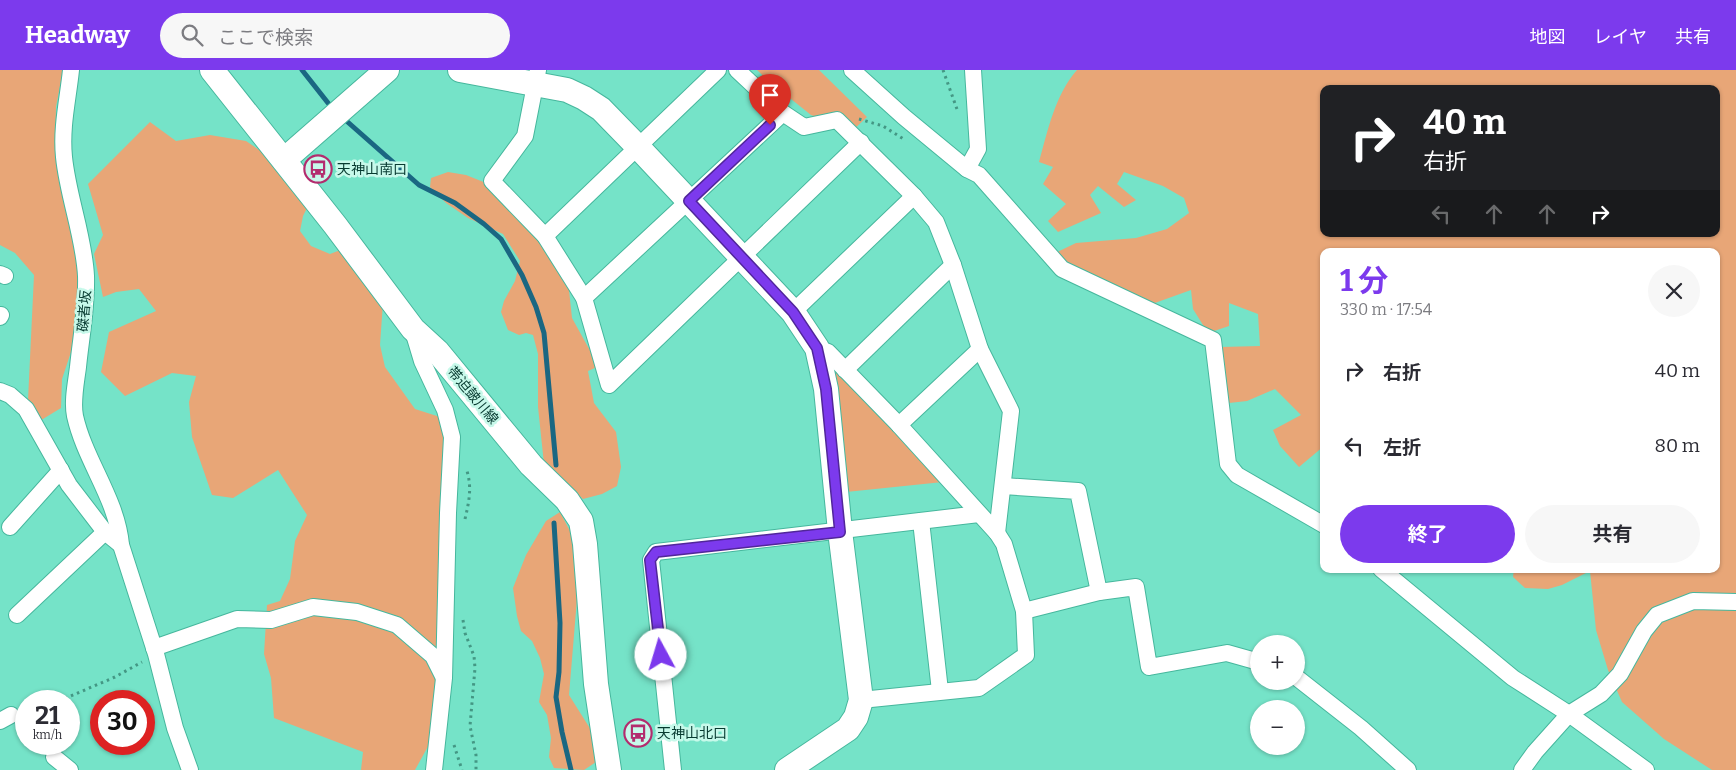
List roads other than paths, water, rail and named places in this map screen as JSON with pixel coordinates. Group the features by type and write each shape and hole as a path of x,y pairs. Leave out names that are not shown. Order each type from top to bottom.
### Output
{"street":[{"name":"磔者坂","path":"71,70 64,118 64,158 82,243 86,276 85,305 75,389 75,415 82,438 120,527 121,545 155,651 175,728 190,770"},
{"name":"帯迫皷川線","path":"212,70 335,225 413,329 436,351 532,465 567,500 580,521 585,544 596,684 609,770"},
{"path":"284,160 387,70"},
{"path":"460,70 537,77 584,98 601,109 793,312 817,348 826,389 840,532 861,700 856,717 848,728 787,770"},
{"path":"545,236 718,70"},
{"path":"737,70 783,113 804,127 837,120 914,196 936,222 953,265 980,349 1011,411 997,533"},
{"path":"852,70 904,117 967,168 979,175 1062,269 1213,340 1228,464 1237,475 1320,523"},
{"path":"967,168 978,149 973,70"},
{"path":"537,77 525,136 492,181 545,236 584,298 609,385 861,142"},
{"path":"584,298 783,113"},
{"path":"793,312 914,196"},
{"path":"845,370 953,265"},
{"path":"413,329 422,362 446,410 452,437 444,678 434,770"},
{"path":"817,348 828,352 899,425 997,533 1004,544 1024,611 1026,655 979,688 861,700"},
{"path":"899,425 980,349"},
{"path":"0,391 10,395 26,409 69,485 104,532 121,545"},
{"path":"10,526 61,470"},
{"path":"1003,486 1078,491 1099,592"},
{"path":"673,770 650,560 656,552 840,532 980,514"},
{"path":"921,521 940,691"},
{"path":"17,614 104,532"},
{"path":"1386,573 1512,678 1569,714 1646,770"},
{"path":"1024,611 1099,592 1136,587 1149,668 1227,653 1250,659"},
{"path":"1522,770 1535,752 1569,714 1601,694 1620,674 1644,631 1657,615 1693,601 1736,602"},
{"path":"155,651 237,620 271,620 313,608 357,612 397,625 433,656 444,678"},
{"path":"1305,684 1361,728 1408,770"},
{"path":"54,757 70,770"}],"waterway":[{"path":"302,70 332,108"},
{"path":"342,117 419,185 455,203 501,239 522,275 536,307 544,333 556,465"},
{"path":"554,523 560,623 559,672 556,697 571,770"}],"place":[{"name":"天神山南口","path":"318,169"},
{"name":"天神山北口","path":"638,733"}]}
